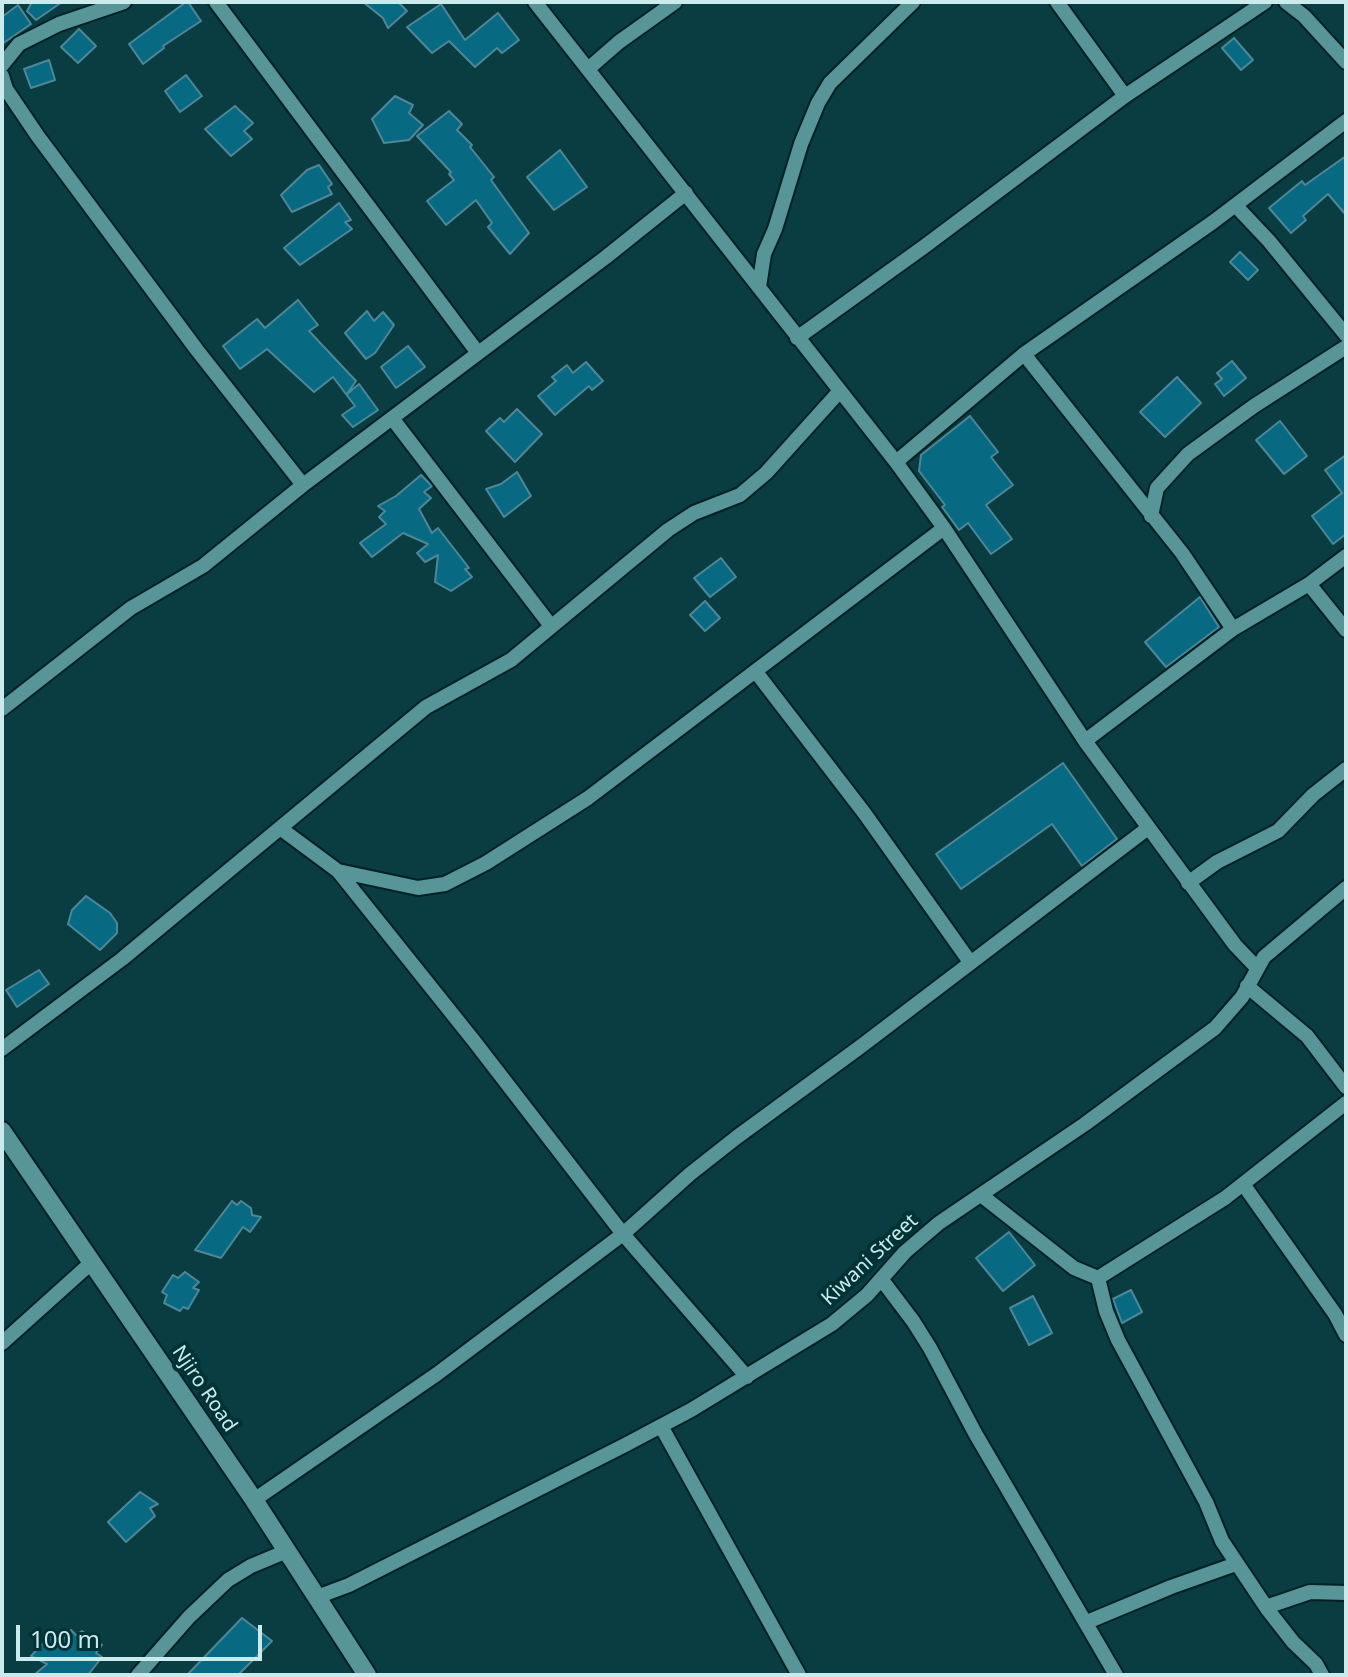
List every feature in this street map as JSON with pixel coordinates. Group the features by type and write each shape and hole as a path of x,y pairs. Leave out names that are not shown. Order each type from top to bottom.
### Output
{"street":[{"path":"2,65 19,44 59,24 124,2"},
{"path":"216,2 478,353"},
{"path":"535,2 896,462 944,528 1085,741 1188,883 1235,945 1257,968"},
{"path":"588,69 619,42 675,2"},
{"path":"759,287 764,254 818,103 830,83 913,2"},
{"path":"1057,2 1125,96"},
{"path":"797,338 1125,96 1265,2"},
{"path":"1286,2 1304,16 1346,62"},
{"path":"2,76 6,89 37,135 197,350 303,485"},
{"path":"896,462 1024,354 1236,206 1346,121"},
{"path":"2,709 131,608 203,566 303,485 686,193"},
{"path":"1236,206 1269,241 1346,335"},
{"path":"1151,516 1157,488 1188,454 1254,406 1346,347"},
{"path":"1024,354 1182,553 1233,629"},
{"path":"2,1049 122,959 426,707 511,660 668,530 694,513 740,495 766,473 839,392"},
{"path":"392,418 551,626"},
{"path":"338,871 418,888 445,884 486,863 565,814 944,528"},
{"path":"1085,741 1233,629 1309,584 1346,556"},
{"path":"1309,584 1346,630"},
{"path":"756,672 865,814 970,962"},
{"path":"1188,883 1217,862 1278,831 1313,795 1346,769"},
{"path":"280,828 338,871 623,1234 747,1377"},
{"path":"254,1500 437,1374 623,1234 725,1146 1148,828"},
{"name":"Kiwani Street","path":"317,1597 349,1585 661,1426 832,1324 882,1280 924,1234 1199,1041 1229,1012 1276,945 1346,888"},
{"path":"1247,986 1307,1036 1345,1084"},
{"path":"1098,1278 1177,1230 1243,1184 1346,1103"},
{"name":"Njiro Road","path":"2,1131 254,1500 367,1675"},
{"path":"1243,1184 1335,1314 1346,1335"},
{"path":"981,1195 1074,1268 1098,1278"},
{"path":"2,1343 91,1263"},
{"path":"1098,1278 1106,1311 1118,1340 1206,1502 1222,1541 1266,1607 1322,1675"},
{"path":"882,1280 930,1348 975,1433 1116,1675"},
{"path":"661,1426 799,1675"},
{"path":"138,1675 189,1617 228,1580 251,1566 287,1551"},
{"path":"1087,1622 1236,1564"},
{"path":"1266,1607 1310,1592 1346,1593"}],"building":[{"path":"32,2 62,2 36,20 27,11"},
{"path":"186,2 201,21 163,46 143,64 129,44"},
{"path":"363,2 398,2 407,11 388,28 383,18"},
{"path":"441,4 465,40 498,13 519,40 502,53 497,48 475,67 449,41 432,53 407,27"},
{"path":"18,5 31,24 2,44 2,17"},
{"path":"79,29 96,46 78,63 61,47"},
{"path":"1234,38 1253,60 1241,70 1222,48"},
{"path":"49,60 55,80 31,88 24,69"},
{"path":"186,75 202,96 180,112 165,91"},
{"path":"395,96 413,105 409,113 423,125 409,140 384,143 372,119"},
{"path":"235,106 253,123 244,131 252,139 231,156 205,129"},
{"path":"449,111 462,124 457,130 472,145 470,147 494,177 491,180 529,233 510,254 488,227 492,223 476,200 446,225 427,201 454,180 449,174 451,172 417,136"},
{"path":"560,150 587,187 554,210 527,177"},
{"path":"1346,156 1346,215 1328,194 1303,216 1306,220 1291,233 1269,208 1302,181 1305,185"},
{"path":"319,165 332,184 328,187 332,194 292,212 281,195 307,170"},
{"path":"339,203 351,220 345,222 352,229 300,265 284,248"},
{"path":"1240,252 1258,270 1248,280 1230,262"},
{"path":"298,300 318,325 309,331 356,381 347,394 359,384 378,410 353,427 342,415 355,406 333,377 314,392 267,349 240,369 223,346 257,319 265,328"},
{"path":"367,311 374,321 383,312 394,325 375,353 366,359 345,333"},
{"path":"408,346 425,367 396,388 381,367"},
{"path":"1232,361 1246,378 1224,396 1215,384 1222,379 1217,373"},
{"path":"586,362 603,381 592,390 589,386 555,415 538,396 556,381 552,377 567,365 573,373"},
{"path":"1177,377 1201,403 1165,437 1140,412"},
{"path":"517,409 542,434 515,462 486,431 500,418 504,422"},
{"path":"970,416 998,452 991,457 1013,485 986,505 1012,539 991,554 968,523 959,530 942,507 945,505 919,471 921,455"},
{"path":"1280,421 1307,456 1284,474 1256,440"},
{"path":"1346,455 1346,534 1333,544 1312,516 1342,493 1325,470"},
{"path":"517,472 531,496 504,517 486,489 501,484"},
{"path":"421,475 432,486 424,492 431,498 419,509 432,533 438,528 469,568 465,569 472,577 451,591 435,582 438,555 425,562 417,553 428,544 403,533 372,557 360,543 386,524 379,517 385,511 378,506 396,496"},
{"path":"721,558 736,577 710,597 694,578"},
{"path":"1200,597 1219,627 1166,667 1145,642"},
{"path":"705,601 720,618 705,631 690,615"},
{"path":"1063,763 1117,839 1082,866 1052,824 961,889 936,854"},
{"path":"86,896 110,913 117,923 117,933 100,950 68,924 72,910"},
{"path":"39,970 49,984 17,1007 6,990"},
{"path":"232,1201 237,1205 241,1201 251,1208 252,1215 261,1217 250,1232 243,1227 221,1258 195,1250"},
{"path":"1009,1232 1035,1265 1003,1291 976,1258"},
{"path":"185,1272 199,1282 193,1288 199,1290 188,1309 183,1307 180,1311 164,1303 167,1295 162,1292 173,1275 178,1278"},
{"path":"1131,1290 1142,1312 1122,1323 1113,1299"},
{"path":"1033,1296 1052,1333 1029,1345 1010,1308"},
{"path":"140,1492 158,1504 150,1508 155,1516 126,1542 108,1522"},
{"path":"242,1618 272,1641 238,1675 187,1675"},
{"path":"71,1630 76,1635 82,1631 102,1645 96,1653 102,1657 88,1675 34,1675 47,1664 31,1656 55,1631 63,1639"}]}
